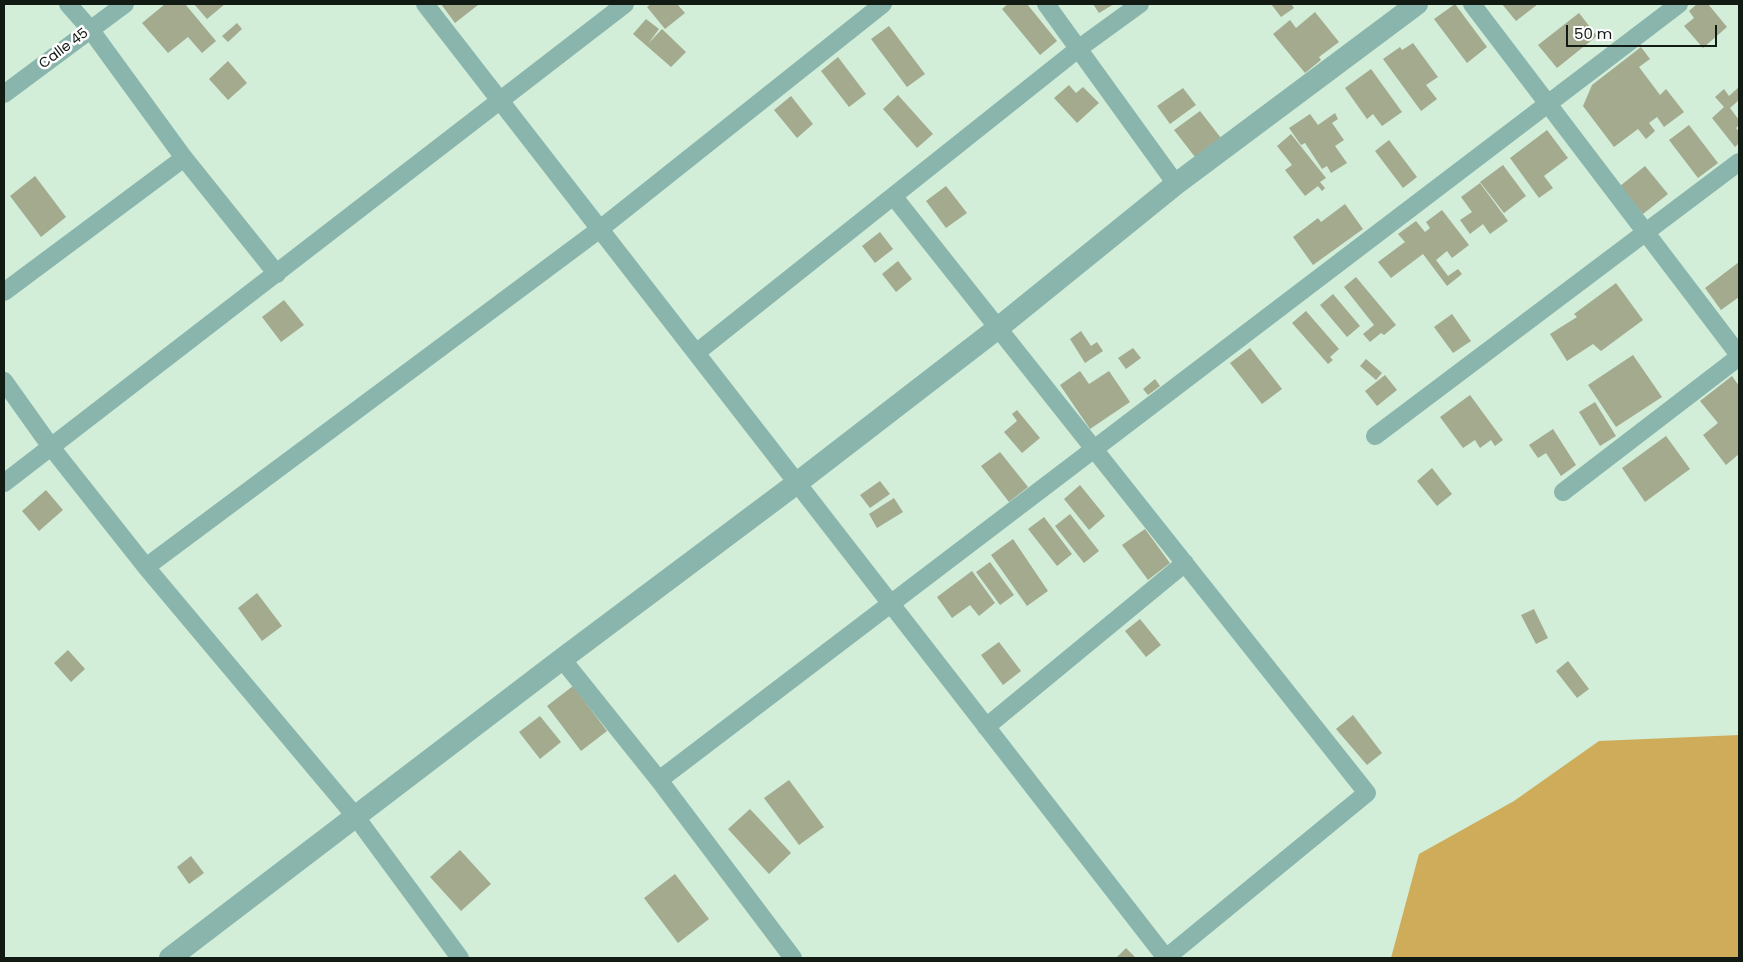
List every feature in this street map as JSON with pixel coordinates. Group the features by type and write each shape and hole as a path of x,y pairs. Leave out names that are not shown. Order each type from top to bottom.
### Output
{"street":[{"path":"68,4 90,29 184,158 277,274"},
{"name":"Calle 45","path":"4,94 125,4"},
{"path":"426,4 1166,958 1367,793 894,197"},
{"path":"4,483 625,4"},
{"path":"146,567 600,228 883,4"},
{"path":"1046,4 1176,184"},
{"path":"696,352 894,197 1078,49 1140,4"},
{"path":"170,958 562,659 798,483 998,328 1176,184 1417,4"},
{"path":"1472,4 1739,356 1564,492"},
{"path":"659,780 1679,4"},
{"path":"4,292 184,158"},
{"path":"1375,436 1739,162"},
{"path":"4,381 51,447 146,567 356,817 460,958"},
{"path":"986,726 1185,563"},
{"path":"562,659 659,780 793,958"}],"shaded area":[{"path":"1739,735 1739,958 1391,958 1419,854 1514,801 1599,741"}],"building":[{"path":"165,4 185,4 216,41 202,53 188,37 168,53 142,23"},
{"path":"194,4 225,4 207,19"},
{"path":"441,4 477,4 478,5 455,23"},
{"path":"651,4 677,4 685,13 665,29 647,7"},
{"path":"1008,4 1027,4 1057,41 1040,55 1002,9"},
{"path":"1093,4 1114,4 1099,13"},
{"path":"1271,4 1291,4 1294,8 1281,17"},
{"path":"1455,4 1487,47 1467,63 1434,19"},
{"path":"1502,4 1538,4 1516,21"},
{"path":"1697,4 1708,4 1727,27 1703,48 1684,26 1694,18 1689,11"},
{"path":"1315,12 1339,42 1319,57 1321,60 1305,73 1273,34 1290,20 1296,28"},
{"path":"1579,13 1597,36 1557,68 1538,45"},
{"path":"646,19 659,29 648,44 662,29 686,52 671,67 633,34"},
{"path":"237,23 242,29 228,42 222,36"},
{"path":"889,26 925,74 907,87 871,39"},
{"path":"1413,43 1438,77 1426,85 1437,99 1421,111 1383,59 1400,47 1402,50"},
{"path":"1641,47 1650,59 1639,67 1660,95 1666,89 1684,112 1664,127 1657,117 1649,123 1655,131 1646,139 1638,129 1614,147 1583,106 1592,85"},
{"path":"838,57 866,94 849,107 821,71"},
{"path":"228,61 247,83 228,100 209,79"},
{"path":"1371,69 1402,112 1382,126 1373,114 1367,119 1345,88"},
{"path":"1069,85 1076,93 1083,87 1099,103 1077,123 1054,98"},
{"path":"1739,87 1739,100 1730,108 1739,120 1739,125 1736,128 1739,132 1739,143 1735,147 1712,118 1724,107 1715,97 1724,89 1729,96"},
{"path":"1183,88 1196,105 1170,124 1157,106"},
{"path":"898,95 933,134 917,148 883,109"},
{"path":"791,96 813,124 797,138 774,110"},
{"path":"1200,111 1221,138 1195,157 1174,130"},
{"path":"1335,113 1338,119 1332,123 1344,140 1335,146 1347,163 1331,173 1327,166 1322,169 1305,143 1301,145 1289,128 1310,114 1318,125"},
{"path":"1689,125 1718,163 1698,178 1669,140"},
{"path":"1547,130 1568,158 1544,176 1553,188 1539,198 1510,158"},
{"path":"1291,134 1326,178 1320,182 1325,188 1322,191 1318,186 1305,196 1285,170 1292,165 1277,146"},
{"path":"1389,140 1417,177 1403,188 1375,151"},
{"path":"1503,165 1526,196 1504,213 1480,182"},
{"path":"1645,166 1668,194 1643,214 1620,186"},
{"path":"35,176 66,217 41,237 10,196"},
{"path":"1480,183 1508,221 1490,234 1483,224 1470,234 1460,220 1472,212 1461,197"},
{"path":"946,186 967,213 946,228 926,201"},
{"path":"1345,204 1363,229 1313,265 1293,237 1318,218 1321,222"},
{"path":"1442,210 1469,245 1452,258 1447,251 1436,260 1448,276 1458,269 1462,274 1447,286 1423,254 1391,278 1378,262 1405,242 1398,234 1416,221 1425,232 1430,228 1426,222"},
{"path":"880,232 893,249 875,263 862,246"},
{"path":"898,261 912,279 896,292 882,274"},
{"path":"1739,262 1739,297 1721,310 1705,288"},
{"path":"1356,277 1396,325 1384,335 1381,333 1370,342 1363,334 1374,325 1344,287"},
{"path":"1616,283 1643,320 1601,351 1593,344 1567,361 1550,334 1577,317 1574,314"},
{"path":"1333,294 1360,326 1347,337 1320,305"},
{"path":"284,300 304,325 281,342 262,317"},
{"path":"1306,311 1339,349 1330,357 1333,360 1328,364 1292,323"},
{"path":"1452,314 1471,341 1453,353 1434,327"},
{"path":"1081,331 1091,346 1097,342 1103,351 1085,363 1070,339"},
{"path":"1133,348 1141,358 1126,369 1118,358"},
{"path":"1250,348 1282,389 1262,404 1230,363"},
{"path":"1633,355 1662,397 1616,427 1588,385"},
{"path":"1366,359 1382,373 1376,380 1360,366"},
{"path":"1080,371 1089,384 1109,371 1130,402 1090,429 1060,385"},
{"path":"1385,375 1397,390 1377,406 1365,391"},
{"path":"1732,376 1739,386 1739,454 1726,465 1703,435 1718,423 1700,401"},
{"path":"1155,379 1160,386 1148,395 1143,389"},
{"path":"1470,395 1503,440 1495,446 1491,440 1480,448 1475,440 1463,448 1440,417"},
{"path":"1595,402 1616,436 1600,446 1579,412"},
{"path":"1017,410 1040,438 1022,453 1004,432 1017,421 1012,414"},
{"path":"1553,429 1576,465 1561,476 1546,453 1538,458 1529,445"},
{"path":"1666,436 1690,469 1645,502 1622,468"},
{"path":"1000,452 1028,487 1009,502 981,466"},
{"path":"1432,468 1452,494 1437,506 1417,481"},
{"path":"880,481 890,494 870,508 860,495"},
{"path":"1080,485 1105,516 1089,530 1064,499"},
{"path":"46,490 63,510 39,531 22,511"},
{"path":"894,498 903,512 877,528 869,514"},
{"path":"1070,514 1099,551 1084,563 1055,526"},
{"path":"1044,517 1072,554 1057,566 1028,529"},
{"path":"1145,529 1170,563 1148,580 1122,545"},
{"path":"1013,539 1048,591 1027,606 991,555"},
{"path":"990,562 1014,595 1000,605 976,572"},
{"path":"972,571 995,603 979,616 970,605 952,618 937,597"},
{"path":"257,593 282,626 262,641 238,608"},
{"path":"1534,609 1548,638 1536,644 1521,615"},
{"path":"1140,619 1161,645 1146,657 1125,631"},
{"path":"999,642 1021,671 1003,685 981,655"},
{"path":"68,650 85,669 71,682 54,663"},
{"path":"1568,661 1589,689 1577,698 1556,671"},
{"path":"573,686 607,731 581,751 547,706"},
{"path":"1353,715 1382,753 1367,765 1336,729"},
{"path":"540,716 561,742 540,759 519,732"},
{"path":"789,780 824,827 799,845 764,798"},
{"path":"750,809 791,853 769,874 728,829"},
{"path":"460,850 491,884 461,911 430,877"},
{"path":"191,856 204,873 189,884 177,867"},
{"path":"675,874 709,919 678,943 644,898"},
{"path":"1126,948 1136,958 1116,958"}]}
